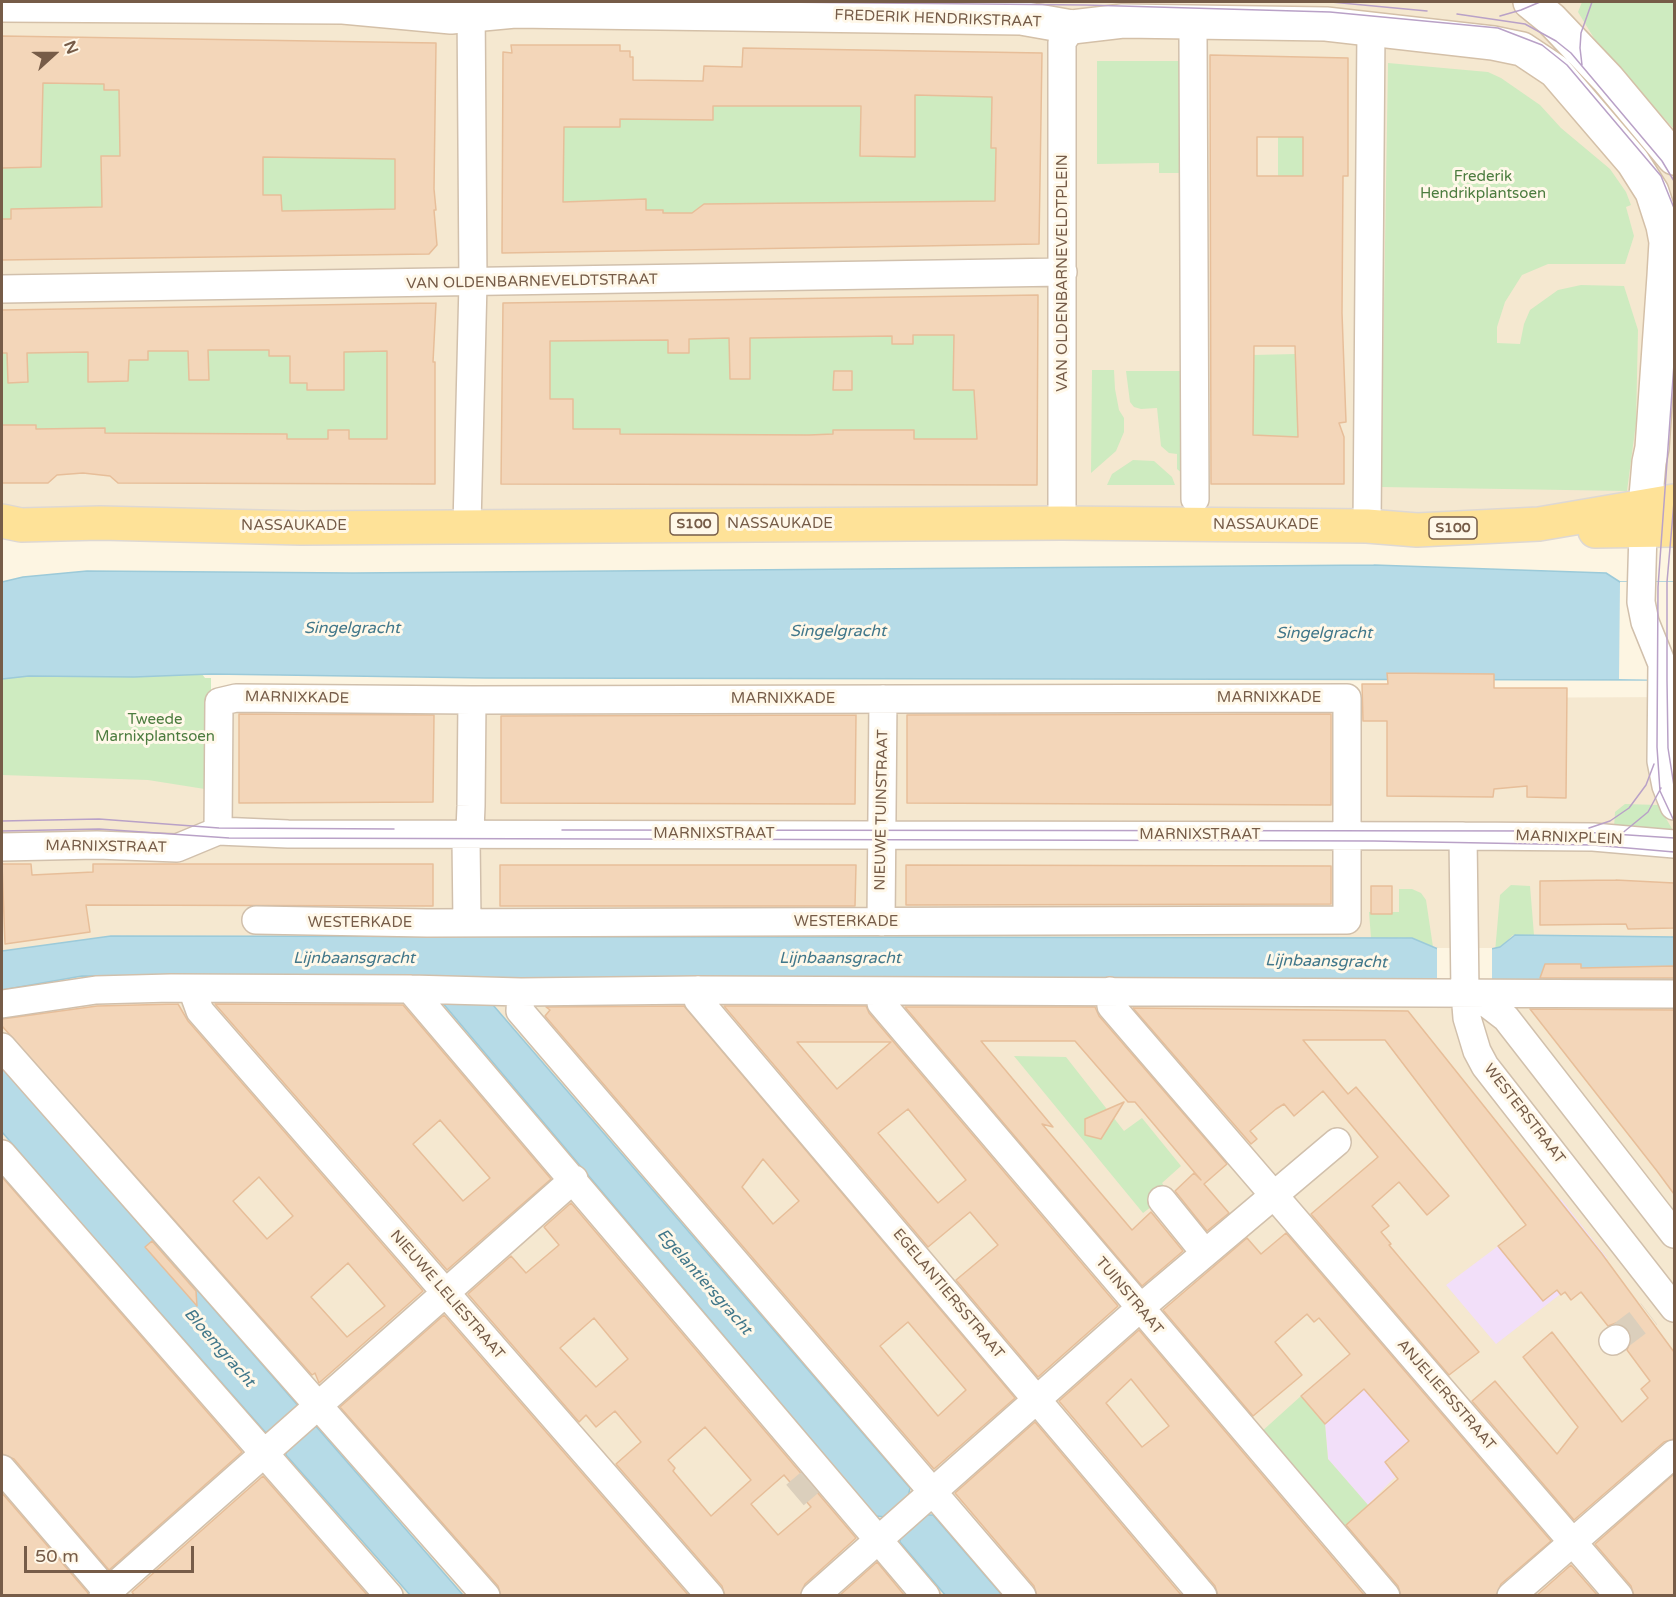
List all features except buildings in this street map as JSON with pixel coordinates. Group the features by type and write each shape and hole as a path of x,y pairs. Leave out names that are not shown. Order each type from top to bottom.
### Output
{"main road":[{"name":"NASSAUKADE","path":"8,527 100,523 301,528 467,525 1062,523 1367,526 1417,530 1539,524 1591,531 1659,517"}],"street":[{"name":"FREDERIK HENDRIKSTRAAT","path":"2,5 343,8 452,17 471,8 515,11 1009,18 1037,19 1072,27 1123,11 1371,29"},
{"path":"1522,49 1541,5 1608,79 1674,158"},
{"path":"467,525 473,283 471,8"},
{"name":"VAN OLDENBARNEVELDTPLEIN","path":"1062,523 1062,42 1072,27"},
{"path":"1367,526 1371,29 1493,43 1522,49 1555,71 1633,162 1652,192 1663,226 1666,242 1652,448 1659,517 1642,582 1641,602 1645,622 1658,648 1662,680 1662,769 1674,806"},
{"path":"1193,37 1196,499"},
{"name":"VAN OLDENBARNEVELDTSTRAAT","path":"2,289 1063,272"},
{"name":"MARNIXKADE","path":"218,831 219,702 236,698 472,700 1347,698 1347,834"},
{"name":"NIEUWE TUINSTRAAT","path":"881,922 883,699"},
{"path":"467,923 466,838 469,834 471,806 472,700"},
{"path":"1662,738 1674,711"},
{"name":"MARNIXSTRAAT","path":"2,847 97,845 177,848 218,831 469,834 1347,834 1431,836"},
{"name":"WESTERKADE","path":"256,920 467,923 1347,920 1347,834"},
{"name":"MARNIXPLEIN","path":"1431,836 1593,837 1674,844"},
{"path":"1463,836 1465,987"},
{"path":"1465,987 1506,1018 1674,1234"},
{"path":"2,1004 96,990 192,989 422,989 521,992 1110,991 1465,987 1674,994"},
{"name":"WESTERSTRAAT","path":"1465,987 1472,1038 1485,1066 1664,1307"},
{"name":"NIEUWE LELIESTRAAT","path":"192,989 200,1011 710,1596"},
{"path":"422,989 574,1179 884,1535 926,1596"},
{"name":"EGELANTIERSSTRAAT","path":"698,990 698,1000 1203,1596"},
{"name":"TUINSTRAAT","path":"881,991 882,1002 1139,1308 1386,1596"},
{"name":"ANJELIERSSTRAAT","path":"1110,991 1111,1006 1619,1596"},
{"path":"521,992 520,1011 928,1497 1022,1596"},
{"path":"2,1047 314,1410 486,1596"},
{"path":"815,1596 1139,1308 1337,1142"},
{"path":"2,1154 270,1449 389,1596"},
{"path":"2,1469 107,1594 574,1179"},
{"path":"1162,1200 1205,1253"},
{"path":"1511,1596 1674,1454"}],"shaded area":[{"path":"2,2 1674,2 1674,517 2,521"},
{"path":"1674,697 1674,1595 2,1595 2,705"},
{"path":"1561,1199 1607,1258 1496,1344 1446,1285"},
{"path":"1375,1335 1506,1488 1449,1536 1396,1476 1368,1505 1328,1459 1325,1424 1301,1396 1370,1336"}],"green space":[{"path":"1582,2 1674,2 1674,129 1597,43 1578,12"},
{"path":"1097,61 1184,61 1182,173 1159,173 1159,163 1097,164"},
{"name":"Frederik Hendrikplantsoen","path":"1388,63 1488,72 1501,78 1540,105 1561,128 1610,169 1626,192 1631,205 1626,207 1634,236 1625,264 1548,264 1522,275 1505,302 1497,327 1497,343 1520,344 1524,324 1530,310 1558,290 1581,285 1624,286 1638,330 1636,423 1627,491 1381,487"},
{"path":"415,67 418,229 197,218 198,70"},
{"path":"2,69 128,74 128,223 2,225"},
{"path":"1303,74 1303,176 1278,176 1278,99"},
{"path":"536,81 1004,85 1007,213 539,219"},
{"path":"1007,323 1011,445 540,448 541,325"},
{"path":"2,334 396,338 402,445 2,450"},
{"path":"1295,354 1297,396 1316,439 1230,437 1253,355"},
{"path":"1092,370 1114,370 1119,410 1124,418 1124,432 1116,451 1091,473"},
{"path":"1126,371 1186,371 1183,474 1177,469 1177,454 1169,453 1161,446 1157,408 1141,409 1134,407 1130,402"},
{"path":"1133,460 1154,461 1172,477 1175,485 1107,485 1112,474"},
{"name":"Tweede Marnixplantsoen","path":"202,674 205,678 211,678 211,790 148,780 2,775 2,679 29,676"},
{"path":"1625,804 1658,805 1674,832 1614,828 1615,812"},
{"path":"1511,885 1530,886 1534,935 1513,935 1495,952 1500,895"},
{"path":"1399,889 1412,889 1421,893 1426,900 1433,947 1412,938 1371,938 1369,912 1399,912"},
{"path":"1014,1056 1066,1057 1124,1131 1142,1118 1181,1166 1162,1183 1169,1193 1143,1213"},
{"path":"1301,1396 1325,1424 1328,1459 1368,1505 1341,1530 1260,1433"}],"water":[{"name":"Singelgracht","path":"1374,565 1606,573 1620,582 1674,582 1674,680 486,678 211,674 134,677 29,676 2,679 2,582 23,577 87,571 353,573"},
{"path":"1515,935 1674,937 1674,982 876,977 488,981 493,1005 910,1488 908,1497 923,1515 933,1515 1002,1595 946,1596 900,1542 901,1534 886,1517 876,1516 441,1001 429,977 82,976 2,990 2,951 111,936 1412,938 1438,949 1491,949 1500,947"},
{"name":"Bloemgracht","path":"2,1068 463,1595 410,1595 286,1455 287,1448 267,1434 66,1206 2,1132"}],"pier":[{"path":"1620,582 1674,582 1674,680 1619,679"},
{"path":"1437,948 1492,948 1492,982 1437,981"}],"tunnel":[{"path":"1616,1339 1649,1314"},
{"path":"795,1495 822,1472"}],"tram line":[{"path":"774,2 1086,5 1330,12 1498,28 1542,45 1567,65 1661,176 1674,208"},
{"path":"1280,2 1331,2 1427,11"},
{"path":"1500,16 1540,2"},
{"path":"1582,65 1581,33 1592,2"},
{"path":"1457,14 1525,24 1556,41 1571,53 1662,161 1674,181"},
{"path":"1674,364 1658,587 1657,747 1660,791 1674,821"},
{"path":"1674,502 1667,582 1668,748 1674,786"},
{"path":"1589,828 1610,821 1629,808 1646,785 1654,764"},
{"path":"1620,835 1648,812 1661,788"},
{"path":"2,821 99,819 219,828 394,829"},
{"path":"2,831 99,829 229,838 1374,841 1593,845 1674,852"},
{"path":"562,830 1568,831 1674,838"}],"water label":[{"name":"Lijnbaansgracht","path":"354,959"},
{"name":"Lijnbaansgracht","path":"840,959"},
{"name":"Lijnbaansgracht","path":"1326,962"},
{"name":"Egelantiersgracht","path":"704,1282"}]}
